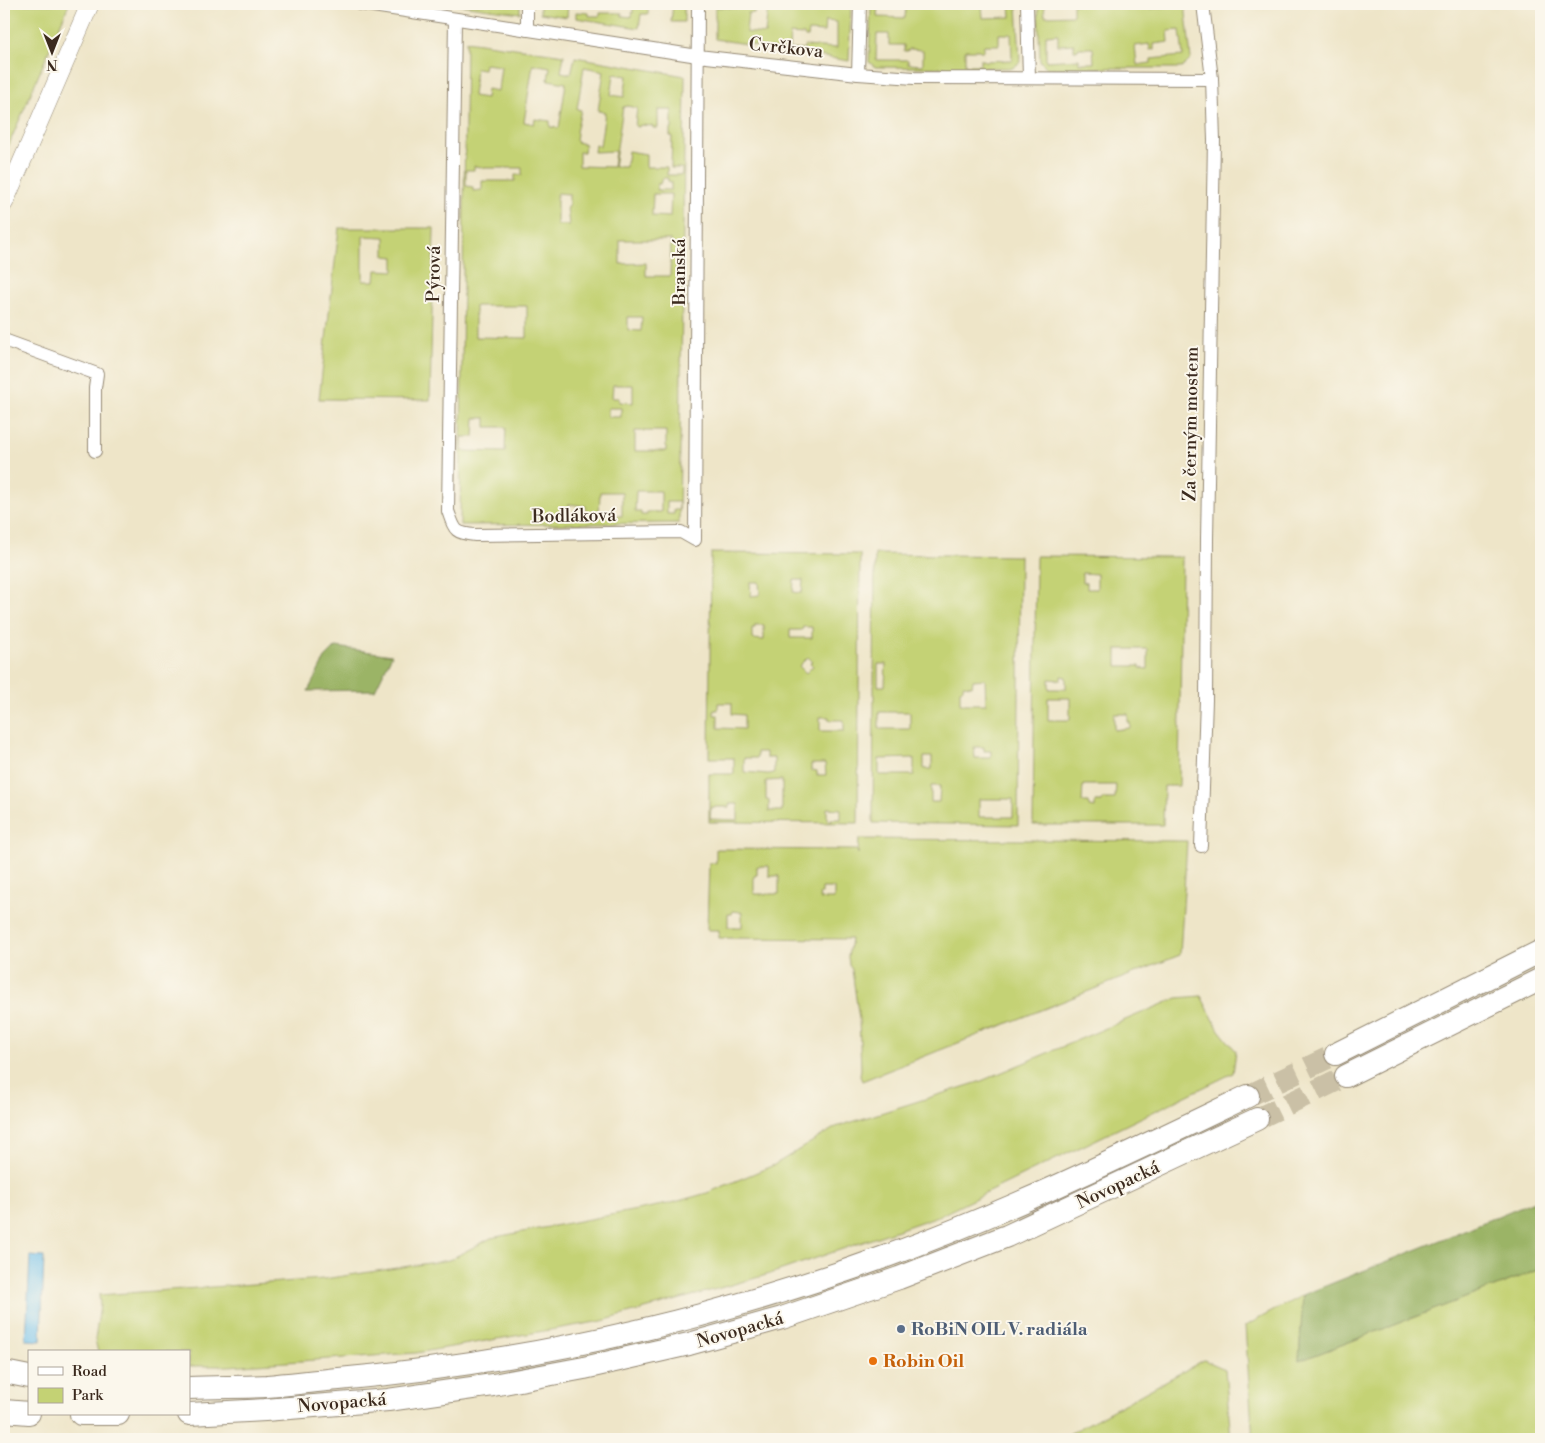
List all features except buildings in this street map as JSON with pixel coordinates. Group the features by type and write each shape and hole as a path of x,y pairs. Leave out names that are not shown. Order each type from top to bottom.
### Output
{"highway":[{"path":"1336,1054 1541,951"},
{"path":"1346,1076 1541,979"},
{"name":"Novopacká","path":"190,1388 278,1385 388,1374 480,1362 586,1343 681,1320 775,1294 877,1260 996,1214 1248,1096"},
{"name":"Novopacká","path":"190,1414 388,1400 493,1385 584,1368 689,1344 791,1315 899,1278 1007,1236 1257,1119"},
{"path":"4,1372 28,1378"},
{"path":"4,1387 28,1388"},
{"path":"4,1411 28,1413"}],"street":[{"path":"4,202 90,4"},
{"name":"Cvrčkova","path":"360,4 698,56 858,74 914,78 1212,79"},
{"path":"527,4 527,30"},
{"name":"Branská","path":"695,540 698,4"},
{"path":"858,74 860,4"},
{"path":"1027,4 1029,78"},
{"name":"Za černým mostem","path":"1202,846 1214,150 1212,79 1203,4"},
{"name":"Pýrová","path":"454,528 448,510 455,19"},
{"path":"4,340 97,374 95,388 95,451"},
{"name":"Bodláková","path":"454,528 461,533 475,535 681,532 695,540"}],"green space":[{"path":"4,4 69,4 4,156"},
{"path":"453,4 520,4 520,13"},
{"path":"540,4 568,4 567,17 540,13"},
{"path":"633,4 648,4 648,14 641,14 639,28 576,18 576,12 589,13 589,16 600,16 600,13 622,13 622,16 631,17"},
{"path":"673,4 684,4 684,22 671,22"},
{"path":"739,4 851,4 849,61 715,39 715,7 739,8","holes":["755,6 768,7 765,34 746,32 748,13 754,13","825,21 837,22 837,48 804,46 804,50 789,49 790,34 808,37 809,31 824,32"]},
{"path":"871,4 878,4 877,17 905,18 906,4 982,4 983,18 1011,17 1010,4 1017,4 1020,62 1013,68 875,67 869,62","holes":["877,34 889,34 889,45 904,45 904,51 909,49 923,50 923,65 908,64 908,60 876,60","999,34 1011,34 1012,60 980,60 980,65 965,65 965,50 983,51 984,45 999,45"]},
{"path":"1038,4 1044,4 1045,16 1073,15 1073,4 1149,4 1150,9 1185,4 1191,59 1182,68 1047,68 1040,61","holes":["1180,30 1183,56 1151,59 1151,63 1137,65 1135,46 1149,44 1150,50 1154,49 1154,44 1169,42 1168,31","1058,34 1058,45 1074,44 1074,50 1093,48 1094,63 1079,63 1079,59 1046,61 1046,35"]},
{"path":"466,41 564,55 561,72 571,74 575,57 685,76 679,523 460,525","holes":["485,64 501,66 498,91 487,89 486,98 473,96 476,68 484,69","533,64 550,67 548,80 566,83 559,128 550,127 550,121 535,119 534,124 524,122","584,67 604,71 598,111 605,112 600,146 595,145 594,152 615,151 613,167 579,166 579,152 584,152 585,144 576,142 576,132 581,110 577,109","614,74 627,76 624,97 611,95","623,107 637,108 635,126 653,126 653,128 658,128 658,110 672,110 672,129 670,129 670,136 672,136 671,168 682,168 682,175 667,175 667,167 646,167 646,154 628,151 626,167 614,167","474,166 482,168 522,168 522,175 515,175 515,181 482,181 482,190 473,191 473,187 466,186 466,170 474,170","662,178 668,178 668,181 671,182 671,190 657,190 657,184 660,184","557,193 569,194 569,207 567,207 569,225 557,225","653,194 671,194 670,217 652,216","620,240 671,240 670,276 646,276 646,263 620,264","475,306 527,306 527,338 475,337","628,317 642,317 641,331 628,330","613,385 633,385 633,403 619,402 619,398 612,398","608,408 621,408 621,417 608,417","475,418 486,418 486,427 506,427 505,452 462,451 462,437 474,437","635,431 666,431 666,451 635,451","636,491 661,491 661,512 647,512 647,515 635,512","600,492 622,492 622,516 599,516","667,502 679,502 679,510 674,510 674,514 667,514","569,504 586,506 586,515 569,515"]},
{"path":"339,228 434,228 430,400 319,399","holes":["363,236 385,237 385,256 394,257 394,271 376,270 375,281 363,281"]},
{"path":"711,553 860,554 858,823 709,822 709,774 734,774 734,758 709,758","holes":["794,580 803,580 802,593 793,592","750,582 759,582 760,595 751,596","755,625 764,625 764,640 752,639 752,628 755,628","803,627 812,627 812,638 790,638 790,630 802,630","808,657 812,661 810,663 813,666 806,673 799,666","718,703 732,703 732,714 744,715 744,729 718,728 718,715 714,715 714,710 718,710","820,717 829,717 829,720 844,720 844,731 820,731","757,752 766,752 766,758 774,758 774,773 744,772 744,758 757,758","811,764 825,764 826,775 817,775 817,771 811,770","782,780 782,811 769,811 769,800 766,800 766,781","729,804 738,804 738,820 710,819 711,807 729,807","827,808 841,809 841,819 831,819 831,821 827,820"]},
{"path":"875,554 1020,556 1018,825 873,823","holes":["878,664 886,664 885,686 878,686","985,679 986,704 960,704 960,690 963,689 963,685 972,686 973,680","879,712 910,712 910,729 879,729","974,747 984,747 984,751 991,751 991,758 975,758","924,757 932,757 932,769 924,769","914,758 914,775 879,775 879,759","931,786 940,786 939,802 931,802","979,799 1013,799 1013,817 979,817"]},
{"path":"1036,556 1182,557 1179,786 1164,786 1163,825 1033,825","holes":["1082,573 1097,574 1097,589 1087,589 1087,583 1082,582","1117,649 1148,649 1148,669 1140,668 1140,666 1117,666","1061,676 1066,677 1066,689 1049,689 1049,679 1061,680","1048,698 1070,698 1070,720 1048,720","1114,714 1128,714 1130,728 1114,730","1083,785 1116,785 1115,799 1102,799 1102,802 1095,802 1095,808 1089,807 1089,802 1082,802"]},
{"path":"336,647 392,655 375,690 308,691 325,658"},
{"path":"859,839 1187,841 1180,955 862,1081 860,1076 859,1019 852,970 848,957 851,939 719,938 719,930 707,930 709,863 716,863 716,849 857,850 858,854","holes":["757,866 769,866 769,876 779,876 779,894 754,894 754,876 757,875","822,888 834,888 834,899 820,899 819,894 822,894","732,911 742,912 742,927 728,927 728,914 731,914"]},
{"path":"1201,996 1219,1030 1236,1051 1233,1073 941,1215 770,1274 602,1321 416,1353 228,1366 190,1366 190,1350 98,1350 95,1340 100,1305 99,1295 324,1279 449,1260 491,1238 668,1204 707,1193 774,1165 836,1127 979,1082 1177,998"},
{"path":"1541,1198 1541,1269 1299,1361 1303,1295"},
{"path":"1541,1269 1541,1429 1527,1439 1253,1439 1245,1326 1303,1295 1299,1361"},
{"path":"1204,1360 1225,1369 1231,1439 1060,1439"}],"water":[{"path":"30,1256 44,1257 41,1341 26,1340"}],"tunnel":[{"path":"1248,1096 1336,1054"},
{"path":"1257,1119 1346,1076"}],"place":[{"name":"RoBiN OIL V. radiála","path":"901,1329"},
{"name":"Robin Oil","path":"873,1361"}]}
